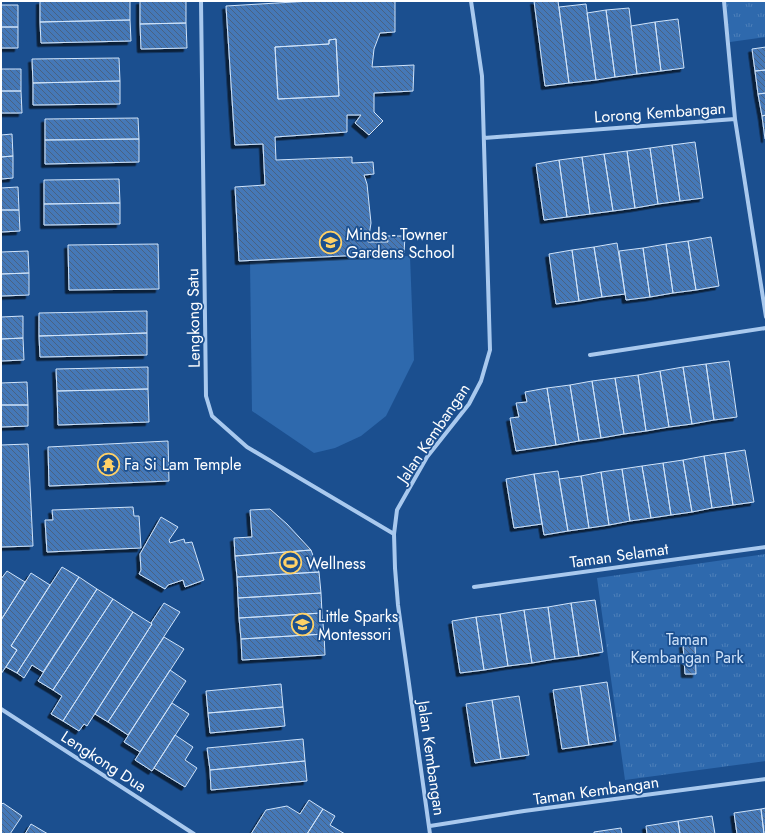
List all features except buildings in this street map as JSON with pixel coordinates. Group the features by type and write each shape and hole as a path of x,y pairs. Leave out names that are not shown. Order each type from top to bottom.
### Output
{"street":[{"name":"Lengkong Satu","path":"201,1 206,396 212,416 247,447 394,534"},
{"name":"Jalan Kembangan","path":"430,834 398,605 394,534 397,510 427,457 469,404 481,382 490,350 482,76 471,1"},
{"path":"724,1 735,119"},
{"name":"Lorong Kembangan","path":"484,138 735,119 766,317"},
{"path":"590,355 766,328"},
{"name":"Taman Selamat","path":"474,587 766,547"},
{"name":"Lengkong Dua","path":"1,709 194,834"},
{"name":"Taman Kembangan","path":"430,826 524,811 766,779"}],"green space":[{"path":"724,1 766,1 766,37 730,42"},
{"path":"410,256 414,360 386,416 361,436 335,448 314,453 252,411 250,262"},
{"name":"Taman Kembangan Park","path":"766,554 766,761 625,780 597,578"}],"place":[{"name":"Minds - Towner Gardens School","path":"331,243"},
{"name":"Fa Si Lam Temple","path":"108,464"},
{"name":"Wellness","path":"291,563"},
{"name":"Little Sparks Montessori","path":"303,625"}]}
